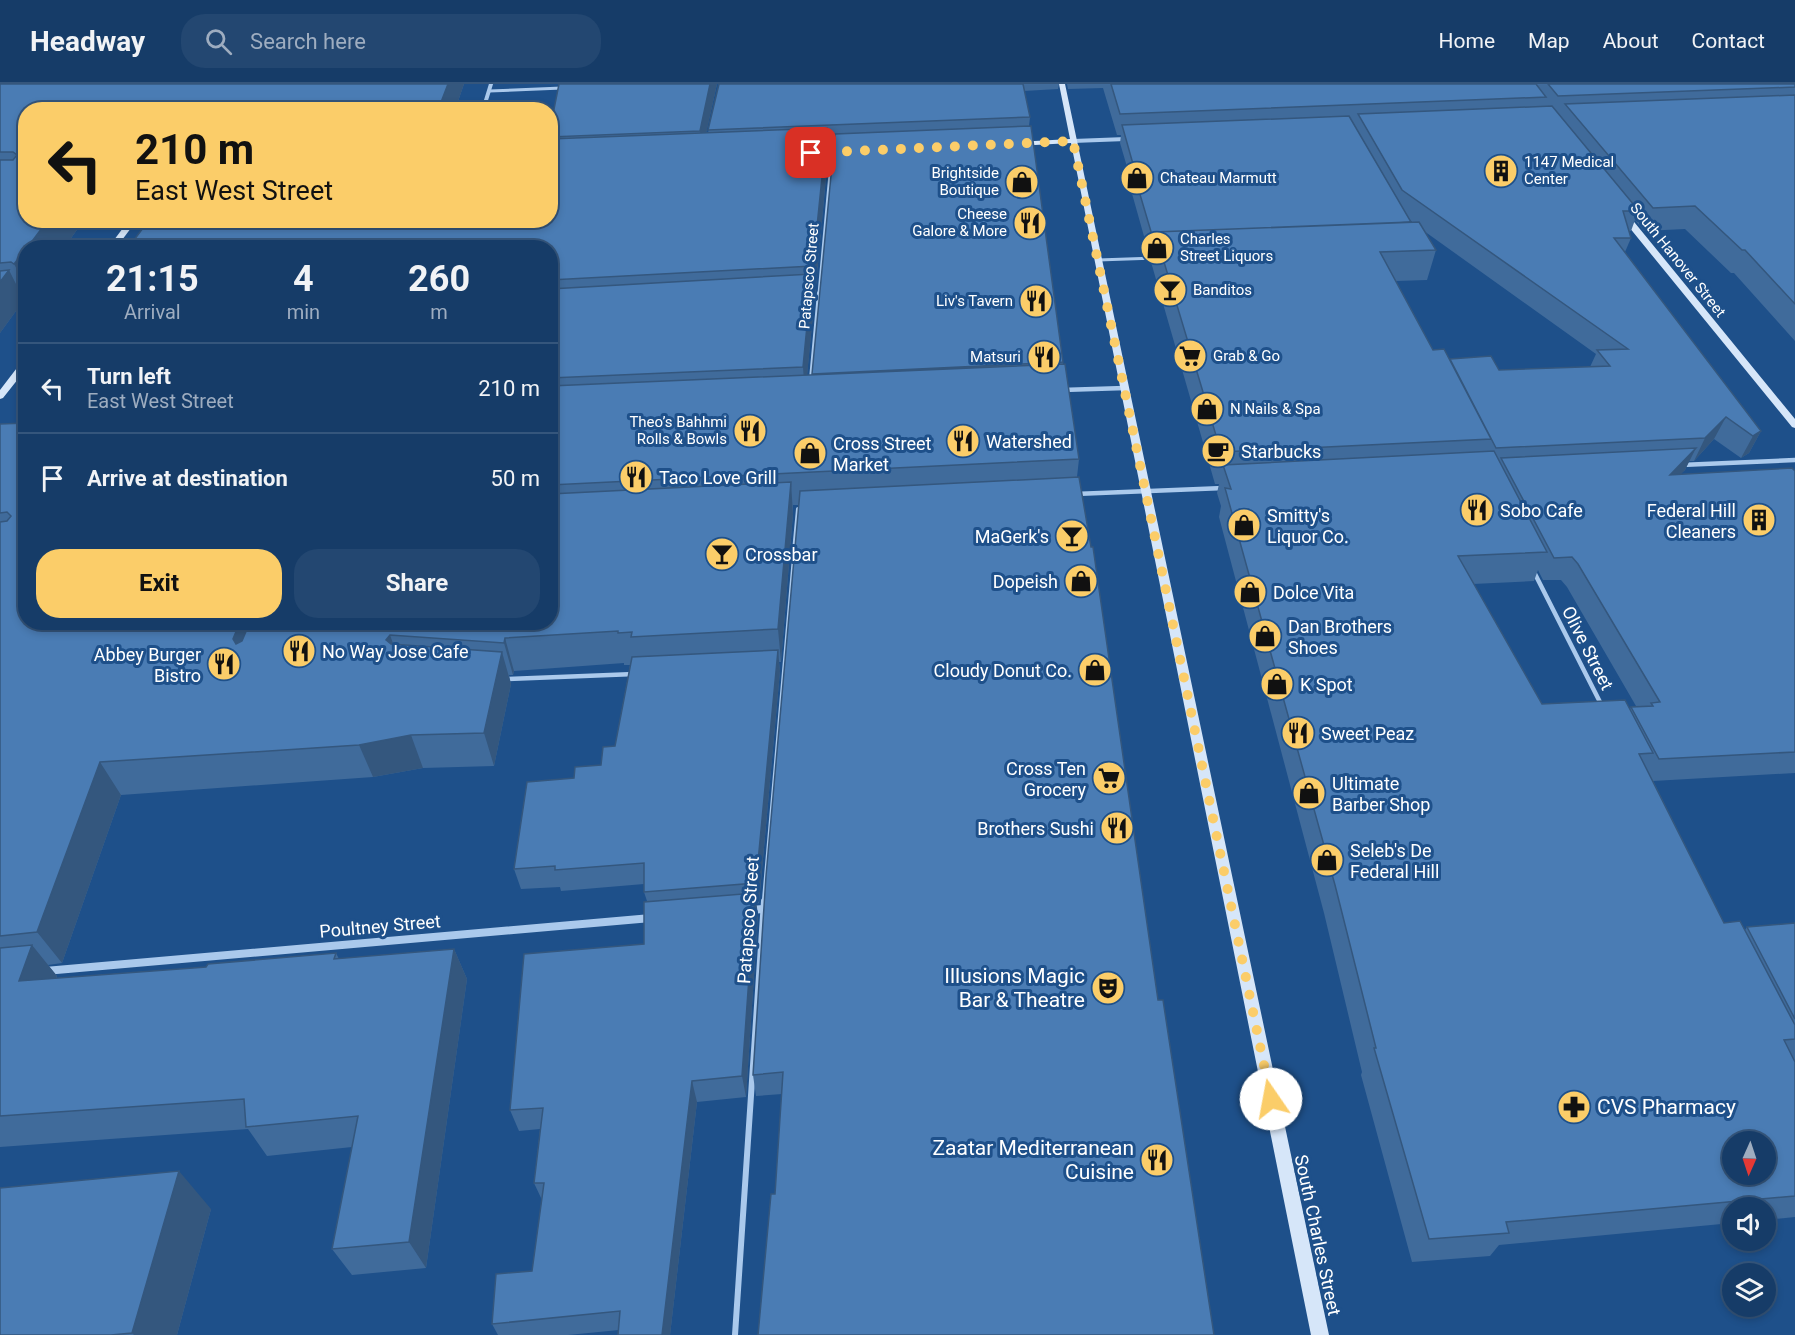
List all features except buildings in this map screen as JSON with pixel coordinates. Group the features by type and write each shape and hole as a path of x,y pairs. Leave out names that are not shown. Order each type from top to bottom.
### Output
{"street":[{"path":"486,102 491,84"},
{"name":"South Charles Street","path":"1062,84 1320,1335"},
{"path":"1008,144 1133,139"},
{"path":"820,152 843,151"},
{"name":"South Hanover Street","path":"1615,204 1795,425"},
{"path":"0,396 18,372"},
{"path":"1060,390 1125,388"},
{"path":"1674,466 1795,460"},
{"path":"1068,495 1234,487"},
{"path":"787,509 810,508"},
{"path":"739,911 763,909"},
{"name":"Poultney Street","path":"35,972 658,917"}],"lane":[{"path":"489,91 570,88"},
{"name":"Patapsco Street","path":"810,390 832,152"},
{"path":"1098,260 1162,258"},
{"path":"807,301 818,300"},
{"name":"Patapsco Street","path":"735,1335 763,909 798,509"},
{"name":"Olive Street","path":"1533,569 1602,707"},
{"path":"774,667 784,666"},
{"path":"494,678 517,680 638,674"}],"place":[{"name":"1147 Medical Center","path":"1501,171"},
{"name":"Chateau Marmutt","path":"1137,178"},
{"name":"Brightside Boutique","path":"1022,182"},
{"name":"Cheese Galore & More","path":"1030,223"},
{"name":"Charles Street Liquors","path":"1157,248"},
{"name":"Banditos","path":"1170,290"},
{"name":"Liv's Tavern","path":"1036,301"},
{"name":"Grab & Go","path":"1190,356"},
{"name":"Matsuri","path":"1044,357"},
{"name":"N Nails & Spa","path":"1207,409"},
{"name":"Theo’s Bahhmi Rolls & Bowls","path":"750,431"},
{"name":"Watershed","path":"963,441"},
{"name":"Starbucks","path":"1218,451"},
{"name":"Cross Street Market","path":"810,453"},
{"name":"Taco Love Grill","path":"636,477"},
{"name":"Sobo Cafe","path":"1477,510"},
{"name":"Federal Hill Cleaners","path":"1759,520"},
{"name":"Smitty's Liquor Co.","path":"1244,525"},
{"name":"MaGerk's","path":"1072,536"},
{"name":"Crossbar","path":"722,554"},
{"name":"Dopeish","path":"1081,581"},
{"name":"Dolce Vita","path":"1250,592"},
{"name":"Dan Brothers Shoes","path":"1265,636"},
{"name":"No Way Jose Cafe","path":"299,651"},
{"name":"Abbey Burger Bistro","path":"224,664"},
{"name":"Cloudy Donut Co.","path":"1095,670"},
{"name":"K Spot","path":"1277,684"},
{"name":"Sweet Peaz","path":"1298,733"},
{"name":"Cross Ten Grocery","path":"1109,778"},
{"name":"Ultimate Barber Shop","path":"1309,793"},
{"name":"Brothers Sushi","path":"1117,828"},
{"name":"Seleb's De Federal Hill","path":"1327,860"},
{"name":"Illusions Magic Bar & Theatre","path":"1108,988"},
{"name":"CVS Pharmacy","path":"1574,1107"},
{"name":"Zaatar Mediterranean Cuisine","path":"1157,1160"}],"route":[{"path":"811,153 1073,141 1271,1099"}]}
